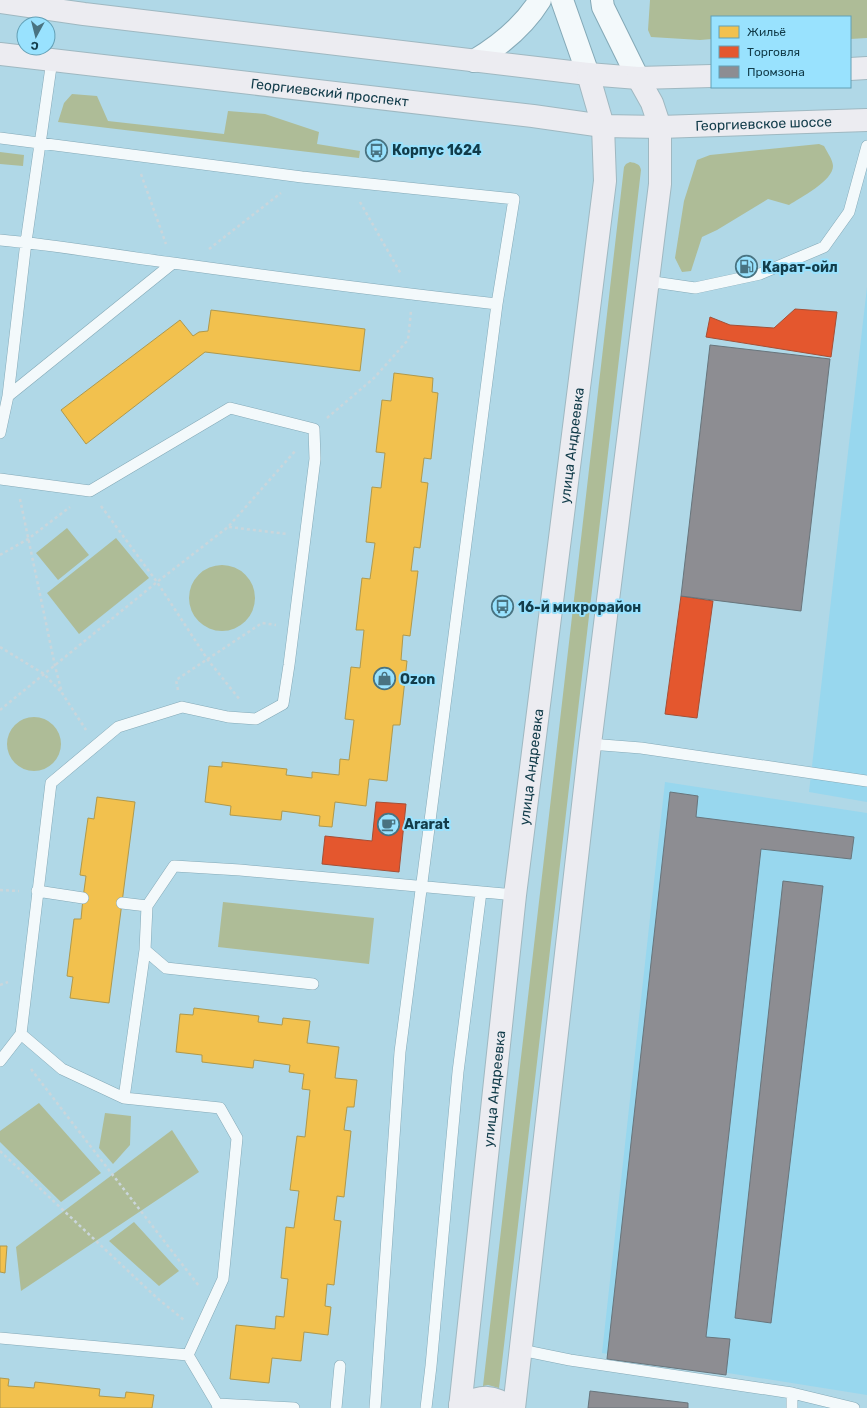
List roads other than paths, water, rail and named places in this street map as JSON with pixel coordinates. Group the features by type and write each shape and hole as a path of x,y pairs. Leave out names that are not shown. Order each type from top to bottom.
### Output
{"main road":[{"path":"0,2 92,15 588,74 638,78 711,76"},
{"name":"Георгиевский проспект","path":"0,54 533,116 603,126 660,127"},
{"path":"851,69 867,68"},
{"name":"улица Андреевка","path":"460,1406 515,895 605,181 603,126 588,74"},
{"path":"460,1406 480,1397 497,1399 514,1408 590,744 660,184 660,127 652,103 638,78"},
{"name":"Георгиевское шоссе","path":"660,127 866,123"}],"street":[{"path":"474,61 489,52 519,28 532,14 540,0"},
{"path":"562,0 588,74"},
{"path":"602,0 603,7 638,78"}],"lane":[{"path":"0,433 8,396 26,242 52,60"},
{"path":"0,138 302,177 514,200 497,304 400,1052 375,1408"},
{"path":"647,281 695,288 760,274 824,247 849,212 867,146"},
{"path":"0,240 26,242 174,264 413,295 497,304"},
{"path":"8,396 174,264"},
{"path":"0,479 90,492 230,408 314,429 315,459 294,627 282,704 256,719 228,717 182,707 118,727 51,784 21,1034 0,1061"},
{"path":"590,744 641,748 867,781"},
{"path":"124,1098 145,950 147,906 174,866 240,870 515,895"},
{"path":"38,892 83,898"},
{"path":"426,1408 432,1358 458,1072 481,892"},
{"path":"122,903 147,906"},
{"path":"145,950 166,968 313,984"},
{"path":"21,1034 62,1069 124,1098 220,1108 237,1138 222,1279 188,1355"},
{"path":"0,1338 188,1355"},
{"path":"521,1350 570,1360 792,1393 854,1408"},
{"path":"188,1355 217,1406 294,1408"},
{"path":"336,1408 340,1366"},
{"path":"792,1393 792,1408"}],"place":[{"name":"Корпус 1624","path":"376,150"},
{"name":"Карат-ойл","path":"746,267"},
{"name":"16-й микрорайон","path":"503,607"},
{"name":"Ozon","path":"384,679"},
{"name":"Ararat","path":"388,824"}]}
